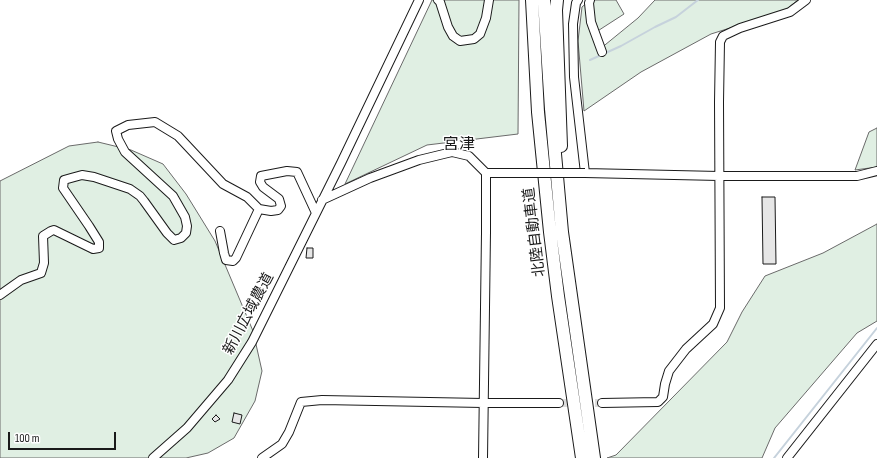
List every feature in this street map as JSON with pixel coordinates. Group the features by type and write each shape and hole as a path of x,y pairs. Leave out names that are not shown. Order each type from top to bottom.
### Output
{"highway":[{"name":"北陸自動車道","path":"532,0 538,112 550,232 558,296 588,455"},
{"name":"北陸自動車道","path":"544,0 556,174 563,239 581,366 588,455"},
{"path":"557,0 562,160 565,206 581,366"}],"street":[{"name":"新川広域農道","path":"153,458 187,428 228,380 252,342 341,163 419,0"},
{"path":"438,0 452,36 460,41 474,39 480,34 486,18 489,0"},
{"path":"578,0 576,3 573,24 574,77 585,173"},
{"path":"590,0 591,22 602,52"},
{"path":"602,403 658,402 663,397 669,371 686,349 713,324 720,308 720,42 723,36 740,28 790,12 806,0"},
{"path":"0,295 21,280 41,273 44,263 42,236 51,231 54,230 93,249 99,248 99,242 63,188 64,180 82,175 94,177 130,189 140,196 167,233 174,240 181,238 186,233 187,226 185,217 173,196 125,152 118,140 116,131 128,125 155,122 178,136 223,184 247,197 259,209 271,211 278,210 281,206 279,199 263,187 260,182 261,176 287,171 297,172 316,213"},
{"path":"322,200 370,178 419,160 452,152 469,156 486,173 483,458"},
{"path":"486,173 857,176 877,171"},
{"path":"220,231 226,260 234,261 259,209"},
{"path":"786,458 877,344"},
{"path":"262,458 282,444 289,432 301,402 322,400 483,403 559,402"}],"green space":[{"path":"432,0 519,0 518,134 427,145 345,184"},
{"path":"590,0 616,0 624,14 593,34 600,49 638,18 655,0 798,0 784,11 711,34 641,72 584,111 578,41 582,7"},
{"path":"877,128 877,167 855,170 869,132"},
{"path":"98,142 131,150 163,164 186,194 215,241 253,331 262,371 255,401 234,438 208,453 186,458 0,458 0,181 69,146"},
{"path":"877,224 877,321 857,333 775,428 762,458 607,458 616,455 727,342 742,312 765,276 823,253"}],"building":[{"path":"762,197 775,197 776,264 763,264"},
{"path":"307,248 313,248 313,258 306,258"},
{"path":"234,413 242,415 240,424 232,422"},
{"path":"216,415 220,419 215,422 212,419"}],"waterway":[{"path":"590,60 621,46 676,17 698,0"},
{"path":"774,458 877,328"}],"tunnel":[{"path":"559,403 602,403"}],"district":[{"name":"宮津","path":"459,145"}]}
